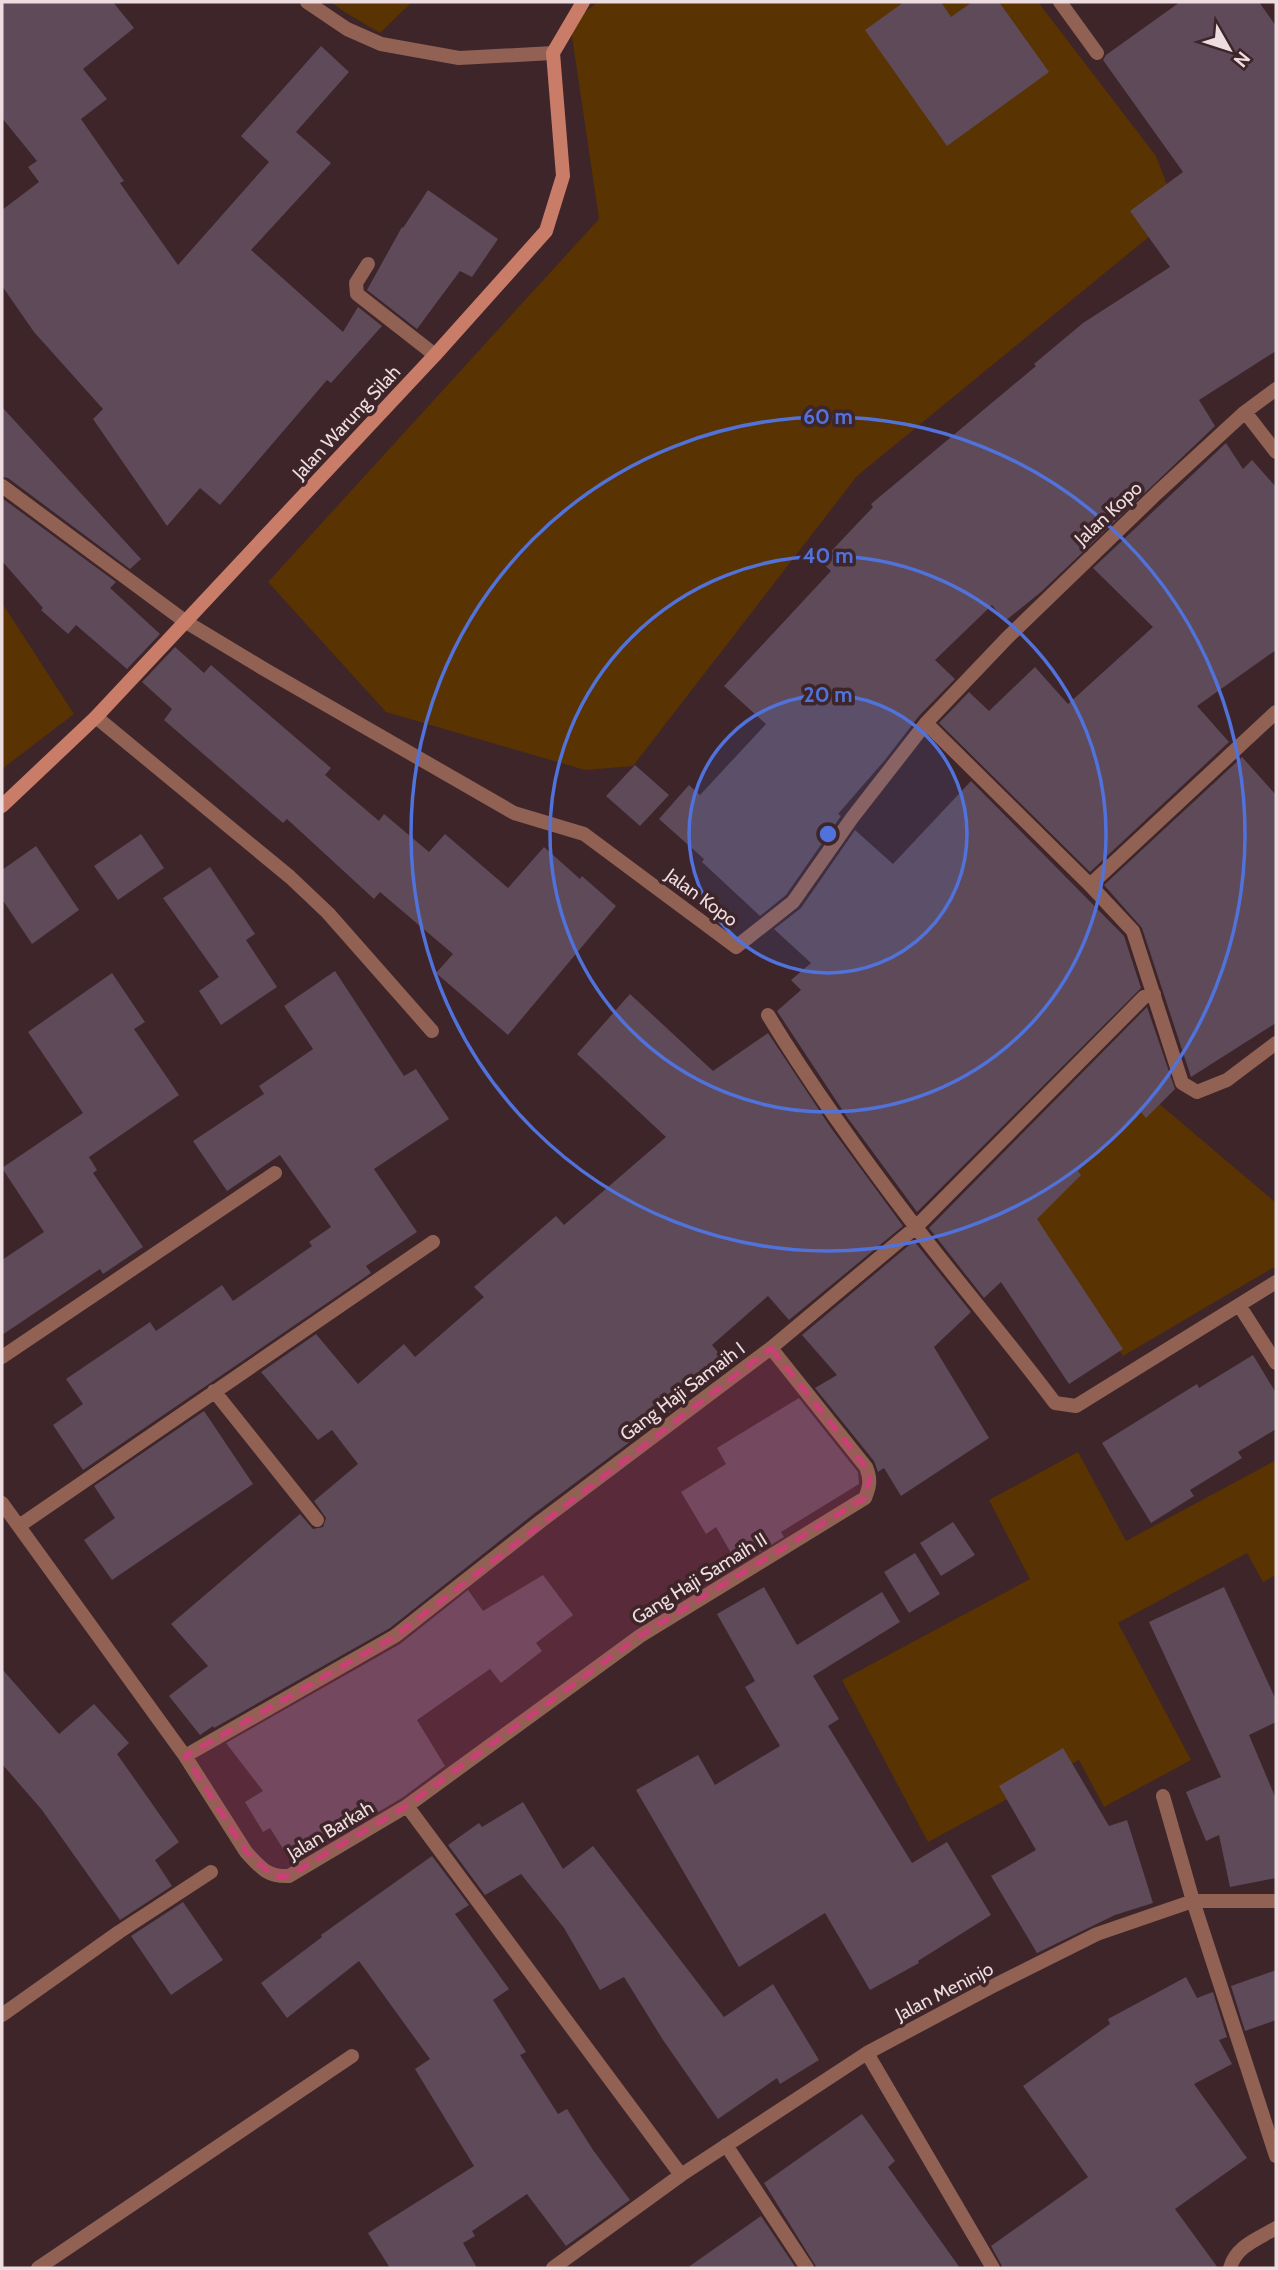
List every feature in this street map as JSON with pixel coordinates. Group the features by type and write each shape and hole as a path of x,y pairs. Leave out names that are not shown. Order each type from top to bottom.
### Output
{"street":[{"path":"307,2 347,29 381,44 459,58 553,53 583,2"},
{"path":"1060,2 1097,53"},
{"name":"Jalan Warung Silah","path":"2,806 96,717 186,622 435,355 546,231 563,176 553,53"},
{"path":"368,264 356,283 357,294 435,355"},
{"name":"Jalan Kopo","path":"186,622 514,813 584,834 736,947 793,902 852,818 926,723 1069,577 1245,412 1276,389"},
{"path":"1245,412 1276,452"},
{"path":"2,486 186,622"},
{"path":"1090,885 1276,712"},
{"path":"96,717 300,886 328,913 432,1031"},
{"path":"926,723 1133,931 1182,1083 1197,1093 1227,1080 1276,1043"},
{"name":"Gang Haji Samaih I","path":"185,1756 395,1636 541,1521 771,1348 916,1227 1144,998 1154,994"},
{"path":"768,1015 803,1072 916,1227 1055,1403 1076,1406 1121,1381 1276,1282"},
{"path":"2,1357 275,1173"},
{"path":"19,1526 433,1242"},
{"path":"1239,1305 1276,1363"},
{"name":"Gang Haji Samaih II","path":"407,1806 640,1636 865,1498 870,1488 866,1467 771,1348"},
{"path":"215,1391 317,1520"},
{"name":"Jalan Barkah","path":"2,1503 185,1756 246,1852 259,1866 274,1877 289,1876 407,1806"},
{"path":"1163,1796 1192,1901 1276,2156"},
{"path":"407,1806 681,2175"},
{"path":"2,2015 119,1932 211,1872"},
{"name":"Jalan Meninjo","path":"867,2053 1097,1934 1192,1901 1276,1901"},
{"path":"553,2268 681,2175 867,2053 993,2268"},
{"path":"38,2268 352,2056"},
{"path":"726,2145 807,2268"},
{"path":"1230,2268 1232,2260 1241,2248 1276,2228"}],"highlighted area":[{"path":"771,1348 866,1467 870,1477 865,1498 640,1636 407,1806 289,1876 274,1877 246,1852 185,1756 395,1636"}],"shaded area":[{"path":"331,2 412,2 380,33"},
{"path":"598,2 1038,2 1156,156 1178,213 857,476 633,766 585,770 386,712 268,582 599,219 570,23"},
{"path":"2,603 74,714 2,769"},
{"path":"1137,1085 1276,1203 1276,1266 1123,1356 1021,1204"},
{"path":"1078,1452 1126,1541 1276,1460 1276,1575 1263,1582 1247,1553 1118,1623 1191,1760 1104,1807 1079,1760 928,1842 842,1680 1030,1579 989,1500"}],"building":[{"path":"2,2 113,2 134,28 83,69 107,99 81,119 124,181 120,183 178,265 269,162 241,136 321,46 349,72 296,132 331,163 251,250 343,332 358,307 382,326 331,383 327,380 220,505 200,488 167,526 93,419 103,409 34,332 2,286 2,210 39,182 28,167 37,161 2,118"},
{"path":"904,2 941,2 951,17 972,2 999,2 1049,72 947,146 865,30"},
{"path":"1180,2 1259,2 1276,26 1276,351 1199,400 1215,426 1041,592 1005,621 992,605 935,660 955,679 919,716 838,814 841,816 786,895 760,916 702,862 704,859 659,819 689,785 700,795 766,724 724,686 831,571 821,562 873,507 871,504 1036,366 1034,364 1083,323 1170,267 1130,211 1183,172 1103,60 1106,55"},
{"path":"428,190 498,239 472,277 460,271 417,329 367,290 402,227"},
{"path":"2,407 141,559 130,569 8,478 2,477"},
{"path":"1226,443 1243,469 1252,460 1276,487 1276,650 1197,706 1229,742 1090,872 939,723 969,692 989,711 1035,667 1068,704 1153,627 1093,568"},
{"path":"2,498 116,582 110,588 160,634 127,669 76,625 68,634 41,610 43,608 2,561"},
{"path":"175,647 204,673 211,665 331,768 325,775 379,821 384,814 429,852 445,834 508,888 544,847 616,906 508,1035 436,973 453,954 380,892 374,899 287,819 283,823 164,720 172,709 142,682"},
{"path":"1242,757 1276,795 1276,1023 1191,1077 1142,928 1104,885"},
{"path":"635,765 669,795 640,826 606,796"},
{"path":"971,781 1124,936 1141,988 917,1212 847,1117 777,1011 801,990 791,980 811,963 774,929 801,908 855,830 893,864"},
{"path":"141,834 164,868 118,900 94,866"},
{"path":"36,846 79,910 32,944 2,899 2,870"},
{"path":"210,867 255,934 246,940 277,987 221,1025 199,991 219,977 163,898"},
{"path":"335,971 404,1076 416,1069 449,1119 374,1169 417,1232 366,1266 371,1273 83,1470 53,1425 83,1404 66,1379 150,1322 156,1331 222,1285 233,1301 312,1246 309,1242 331,1227 280,1155 227,1191 193,1141 264,1094 259,1086 313,1049 284,1006"},
{"path":"112,973 145,1022 134,1029 179,1095 89,1157 97,1170 93,1173 143,1247 103,1274 100,1269 2,1335 2,1260 44,1232 2,1168 83,1113 28,1032"},
{"path":"630,994 713,1071 768,1033 831,1128 903,1226 789,1320 768,1296 712,1345 726,1362 713,1376 678,1406 535,1513 390,1628 200,1735 169,1696 208,1666 171,1624 300,1514 313,1529 323,1527 326,1518 314,1501 358,1464 332,1430 318,1440 261,1372 316,1334 358,1384 404,1344 415,1357 484,1297 474,1287 556,1216 564,1225 666,1137 577,1054"},
{"path":"1147,1007 1175,1089 1146,1118 1140,1111 1078,1171 1081,1175 1037,1219 1123,1349 1069,1384 1001,1282 984,1298 929,1228"},
{"path":"914,1241 971,1312 934,1347 989,1438 901,1496 884,1468 878,1472 874,1461 815,1388 837,1375 802,1335"},
{"path":"1253,1355 1276,1393 1276,1429 1238,1452 1242,1458 1190,1490 1194,1496 1151,1523 1102,1443 1197,1384 1199,1388"},
{"path":"799,1398 858,1472 859,1484 781,1532 784,1537 738,1565 716,1527 706,1534 681,1492 726,1464 717,1448"},
{"path":"204,1411 253,1484 112,1580 84,1540 115,1518 94,1486"},
{"path":"953,1522 975,1555 941,1576 920,1543"},
{"path":"915,1553 940,1594 909,1613 884,1572"},
{"path":"543,1575 573,1615 536,1643 542,1651 501,1683 490,1669 417,1720 445,1766 402,1798 292,1863 270,1828 263,1832 245,1802 263,1791 226,1743 400,1644 468,1590 483,1611"},
{"path":"764,1587 797,1645 882,1592 900,1622 813,1676 839,1719 828,1726 912,1863 947,1842 991,1915 918,1961 919,1963 870,1990 825,1913 739,1967 636,1790 698,1755 715,1785 780,1746 745,1687 755,1681 717,1614"},
{"path":"1224,1587 1276,1700 1276,1722 1249,1735 1276,1799 1276,1878 1230,1887 1219,1835 1206,1841 1186,1792 1221,1777 1149,1622"},
{"path":"2,1669 59,1734 94,1704 129,1743 117,1754 179,1842 155,1860 172,1886 120,1920 42,1810 2,1764"},
{"path":"1063,1748 1109,1826 1127,1820 1153,1903 1115,1915 1037,1953 991,1876 1036,1850 999,1786"},
{"path":"523,1802 563,1869 593,1846 724,2017 773,1984 819,2060 780,2084 777,2078 718,2119 663,2040 624,1977 600,1990 564,1928 521,1874 485,1895 448,1845 479,1823 482,1827"},
{"path":"432,1856 469,1905 455,1914 509,1989 493,2000 526,2052 520,2055 558,2114 567,2109 630,2200 566,2246 527,2194 472,2231 475,2236 463,2243 477,2268 390,2268 368,2233 474,2166 415,2069 430,2059 359,1961 287,2018 261,1983 322,1937 321,1935"},
{"path":"183,1902 223,1960 171,1995 131,1936"},
{"path":"1276,1970 1276,2020 1245,2031 1231,1986"},
{"path":"1186,1977 1197,1998 1213,1992 1227,2037 1219,2040 1232,2064 1194,2084 1247,2158 1175,2209 1218,2268 1003,2268 991,2246 1088,2177 1023,2086 1110,2024 1108,2019"},
{"path":"862,2114 895,2161 888,2167 960,2268 817,2268 764,2183"},
{"path":"761,2216 796,2268 687,2268"}]}
